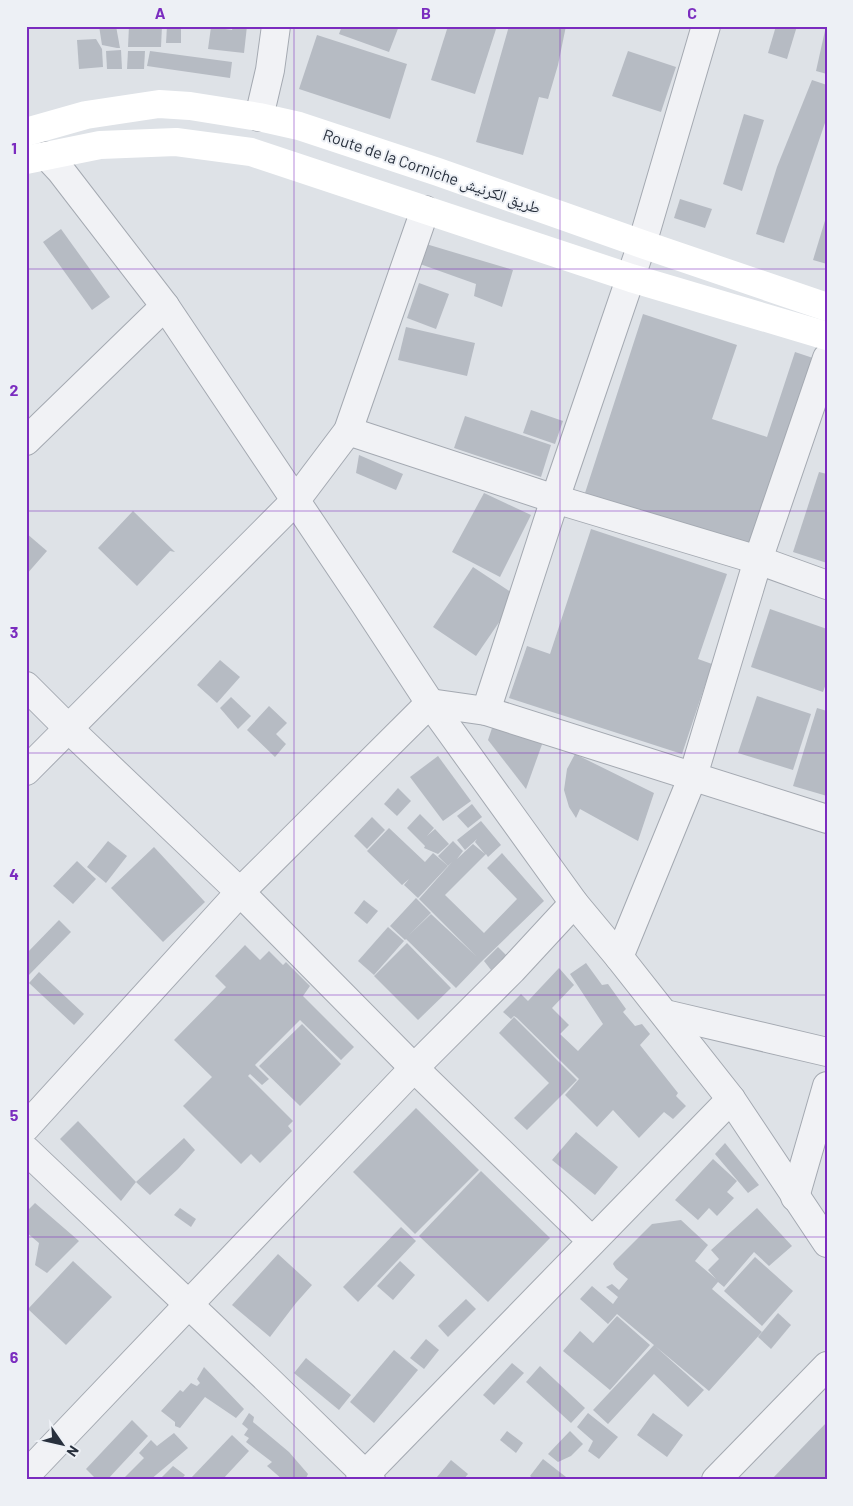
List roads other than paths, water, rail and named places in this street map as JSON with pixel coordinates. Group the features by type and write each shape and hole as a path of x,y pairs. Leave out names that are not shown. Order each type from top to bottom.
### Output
{"street":[{"path":"259,117 270,70 276,26"},
{"path":"486,712 555,499 642,244 706,26"},
{"name":"Route de la Corniche طريق الكرنيش","path":"26,132 86,115 159,104 190,106 259,117 332,136 827,307"},
{"path":"37,158 100,145 176,142 251,152 630,278 827,336"},
{"path":"37,158 61,171 164,306 296,500 430,703 574,903 665,1014 731,1099 827,1243"},
{"path":"26,771 296,500 348,431 425,210"},
{"path":"26,441 164,306"},
{"path":"619,957 692,776 758,560 827,358"},
{"path":"348,431 555,499 758,560 827,585"},
{"path":"26,686 240,892 414,1068 592,1242"},
{"path":"430,703 486,712 827,818"},
{"path":"26,1127 240,892 430,703"},
{"path":"26,1475 414,1068 512,970 574,903"},
{"path":"665,1014 827,1052"},
{"path":"795,1197 827,1086"},
{"path":"26,1150 190,1305 365,1478 731,1099"},
{"path":"716,1480 827,1366"}]}
